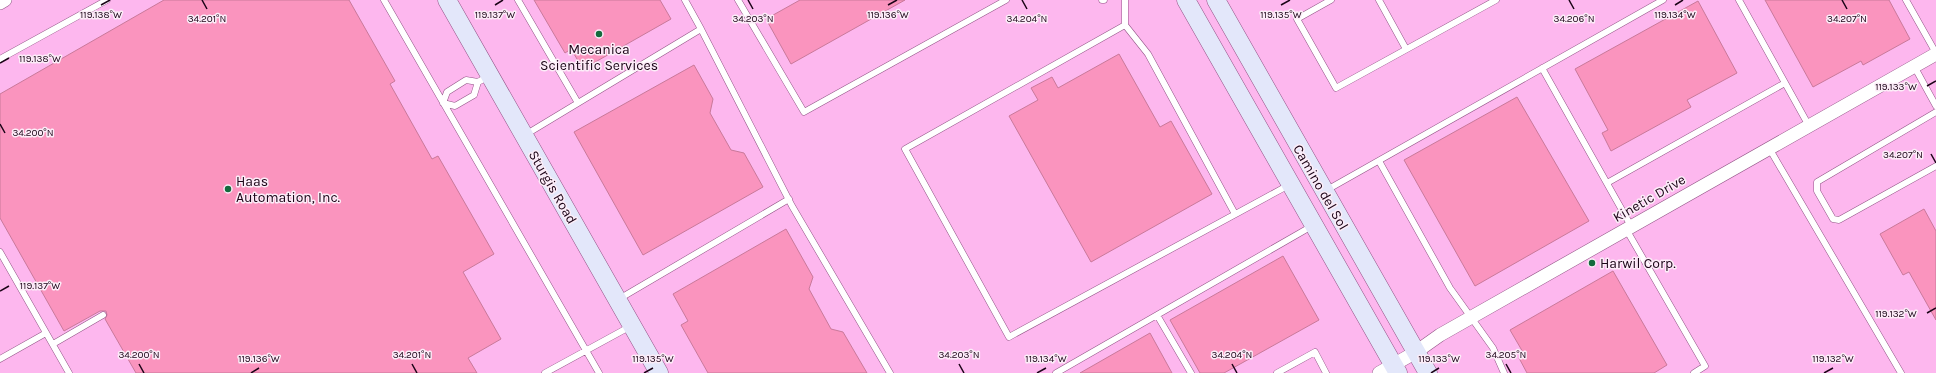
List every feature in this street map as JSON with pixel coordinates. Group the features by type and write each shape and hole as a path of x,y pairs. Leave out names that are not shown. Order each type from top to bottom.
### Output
{"street":[{"path":"0,3 5,0"},
{"name":"Sturgis Road","path":"447,0 484,79 524,136 659,373"},
{"name":"Camino del Sol","path":"1186,0 1314,225 1390,370"},
{"name":"Camino del Sol","path":"1216,0 1428,373"},
{"name":"Kinetic Drive","path":"1390,370 1440,335 1472,316 1936,53"}],"lane":[{"path":"0,60 107,0"},
{"path":"384,0 599,373"},
{"path":"518,0 578,103"},
{"path":"684,0 701,29 789,199 890,373"},
{"path":"738,0 804,112 1006,0"},
{"path":"1125,0 1125,25 1148,54 1235,214"},
{"path":"1331,0 1297,19 1336,88 1496,0"},
{"path":"1379,0 1406,49"},
{"path":"1324,192 1663,0"},
{"path":"1739,0 1809,126"},
{"path":"1906,0 1936,53"},
{"path":"1125,25 905,149 1009,337 1290,184"},
{"path":"524,136 701,29"},
{"path":"1914,66 1936,106"},
{"path":"1542,68 1607,183 1629,228 1705,366 1694,373"},
{"path":"443,103 447,92 466,80 484,79"},
{"path":"443,103 455,106 474,95 484,79"},
{"path":"1607,183 1785,83"},
{"path":"1936,112 1817,182 1817,191 1834,219 1839,220 1936,166"},
{"path":"1769,148 1901,373"},
{"path":"1379,161 1450,288 1472,316 1493,348 1504,373"},
{"path":"617,300 789,199"},
{"path":"1056,373 1314,225"},
{"path":"0,252 69,373"},
{"path":"52,344 102,315"},
{"path":"1157,315 1190,373"},
{"path":"545,373 632,325"},
{"path":"0,359 46,333"},
{"path":"1277,373 1315,352 1326,373"}],"building":[{"name":"Haas Automation, Inc.","path":"164,0 349,0 395,81 390,84 432,159 438,156 494,254 463,272 501,339 468,358 477,373 136,373 105,319 107,315 106,311 100,311 64,331 0,218 0,94"},
{"name":"Mecanica Scientific Services","path":"534,0 660,0 671,19 583,69 571,49 565,53"},
{"path":"800,0 905,0 791,64 766,19"},
{"path":"1765,0 1889,0 1910,39 1863,65 1861,61 1813,87"},
{"path":"1698,1 1737,73 1687,100 1691,107 1611,151 1602,133 1608,130 1575,69"},
{"path":"1119,54 1160,127 1171,121 1212,194 1091,262 1009,116 1038,100 1031,88 1052,77 1058,88"},
{"path":"694,65 713,99 710,113 731,150 744,153 763,187 643,255 574,132"},
{"path":"1517,97 1589,221 1475,286 1404,160"},
{"path":"1924,209 1936,231 1936,320 1909,272 1903,275 1880,234"},
{"path":"786,229 813,277 809,289 831,329 843,332 867,373 708,373 681,325 688,321 673,294"},
{"path":"1283,256 1319,320 1224,373 1200,373 1170,320"},
{"path":"1613,271 1667,365 1654,373 1527,373 1519,358 1524,354 1510,330"},
{"path":"1150,333 1172,373 1080,373"}],"place":[{"name":"Mecanica Scientific Services","path":"599,34"},
{"name":"Haas Automation, Inc.","path":"228,189"},
{"name":"Harwil Corp.","path":"1592,263"}]}
